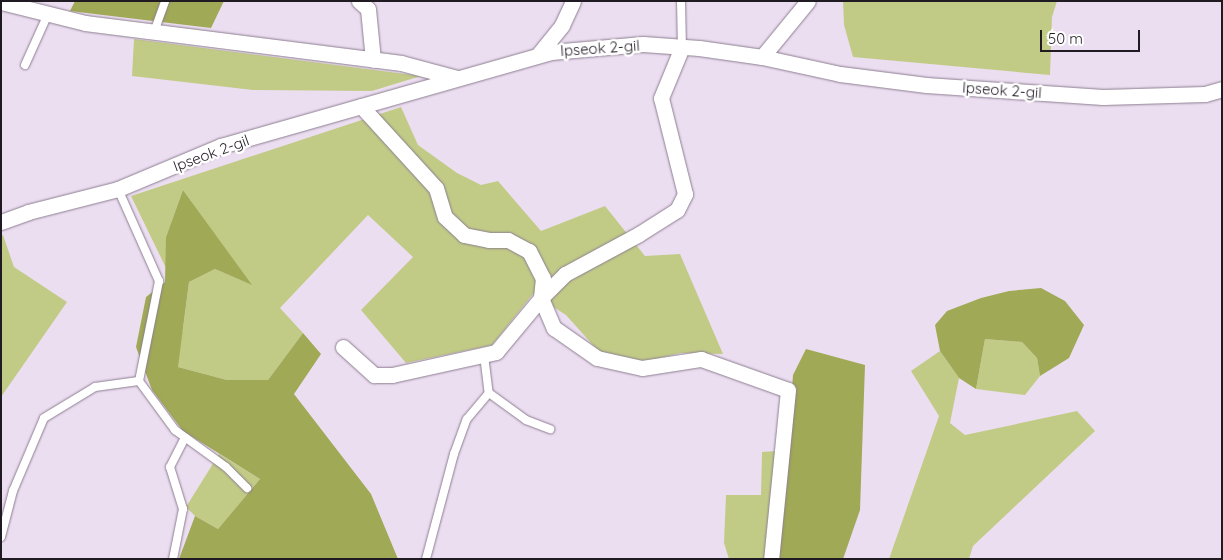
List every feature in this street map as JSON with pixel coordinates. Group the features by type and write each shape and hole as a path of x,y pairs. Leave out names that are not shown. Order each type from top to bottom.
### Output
{"street":[{"path":"360,1 368,9 373,60"},
{"path":"538,55 562,24 573,1"},
{"path":"762,58 808,1"},
{"path":"1,2 85,23 402,63 458,78"},
{"name":"Ipseok 2-gil","path":"1,222 28,212 118,190 221,146 552,52 643,44 682,47 762,58 849,76 926,85 1104,97 1205,94 1222,89"},
{"path":"342,347 374,375 392,374 496,352 541,298 565,274 639,234 677,210 685,194 661,98 682,47"},
{"path":"361,106 436,188 445,216 464,235 489,240 508,240 529,250 543,278 541,298 554,328 597,358 642,368 701,359 788,390 771,559"}],"lane":[{"path":"154,32 165,1"},
{"path":"682,1 682,47"},
{"path":"25,65 48,14"},
{"path":"118,190 159,281 139,381 175,430 226,467 247,488"},
{"path":"484,355 489,393 526,420 550,429"},
{"path":"1,537 13,491 44,418 96,386 139,381"},
{"path":"426,559 454,454 467,419 489,393"},
{"path":"173,559 183,509 170,467 185,438"}],"green space":[{"path":"75,1 224,1 211,28 70,11"},
{"path":"843,1 1057,1 1052,17 1050,75 853,57 844,25"},
{"path":"134,39 421,76 372,91 253,90 132,76"},
{"path":"401,107 418,145 457,173 481,185 498,181 541,231 605,206 645,256 680,254 723,354 681,353 638,363 600,353 566,315 533,294 492,345 406,363 361,310 413,257 368,215 280,308 303,333 268,380 227,380 178,367 175,358 183,329 189,282 215,269 250,284 183,190 166,237 166,268 131,196"},
{"path":"183,190 252,285 215,269 189,282 178,367 227,380 268,380 303,333 321,354 294,394 371,494 398,559 179,559 195,516 218,529 260,479 183,431 152,390 136,347 146,297 165,282 166,237"},
{"path":"3,235 14,267 67,302 1,397 1,236"},
{"path":"1041,288 1065,301 1084,325 1069,358 1040,376 1037,358 1022,342 985,339 976,389 959,378 940,351 935,325 947,311 981,298 1009,291"},
{"path":"985,339 1022,342 1037,358 1040,376 1025,395 976,389"},
{"path":"806,349 865,365 860,510 843,559 779,559 793,375"},
{"path":"940,351 959,378 950,423 965,435 1077,411 1095,431 973,546 969,559 889,559 939,416 911,371"},
{"path":"776,451 765,559 729,559 724,543 726,495 761,495 762,452"},
{"path":"219,454 260,479 218,529 195,516 186,507"}]}
